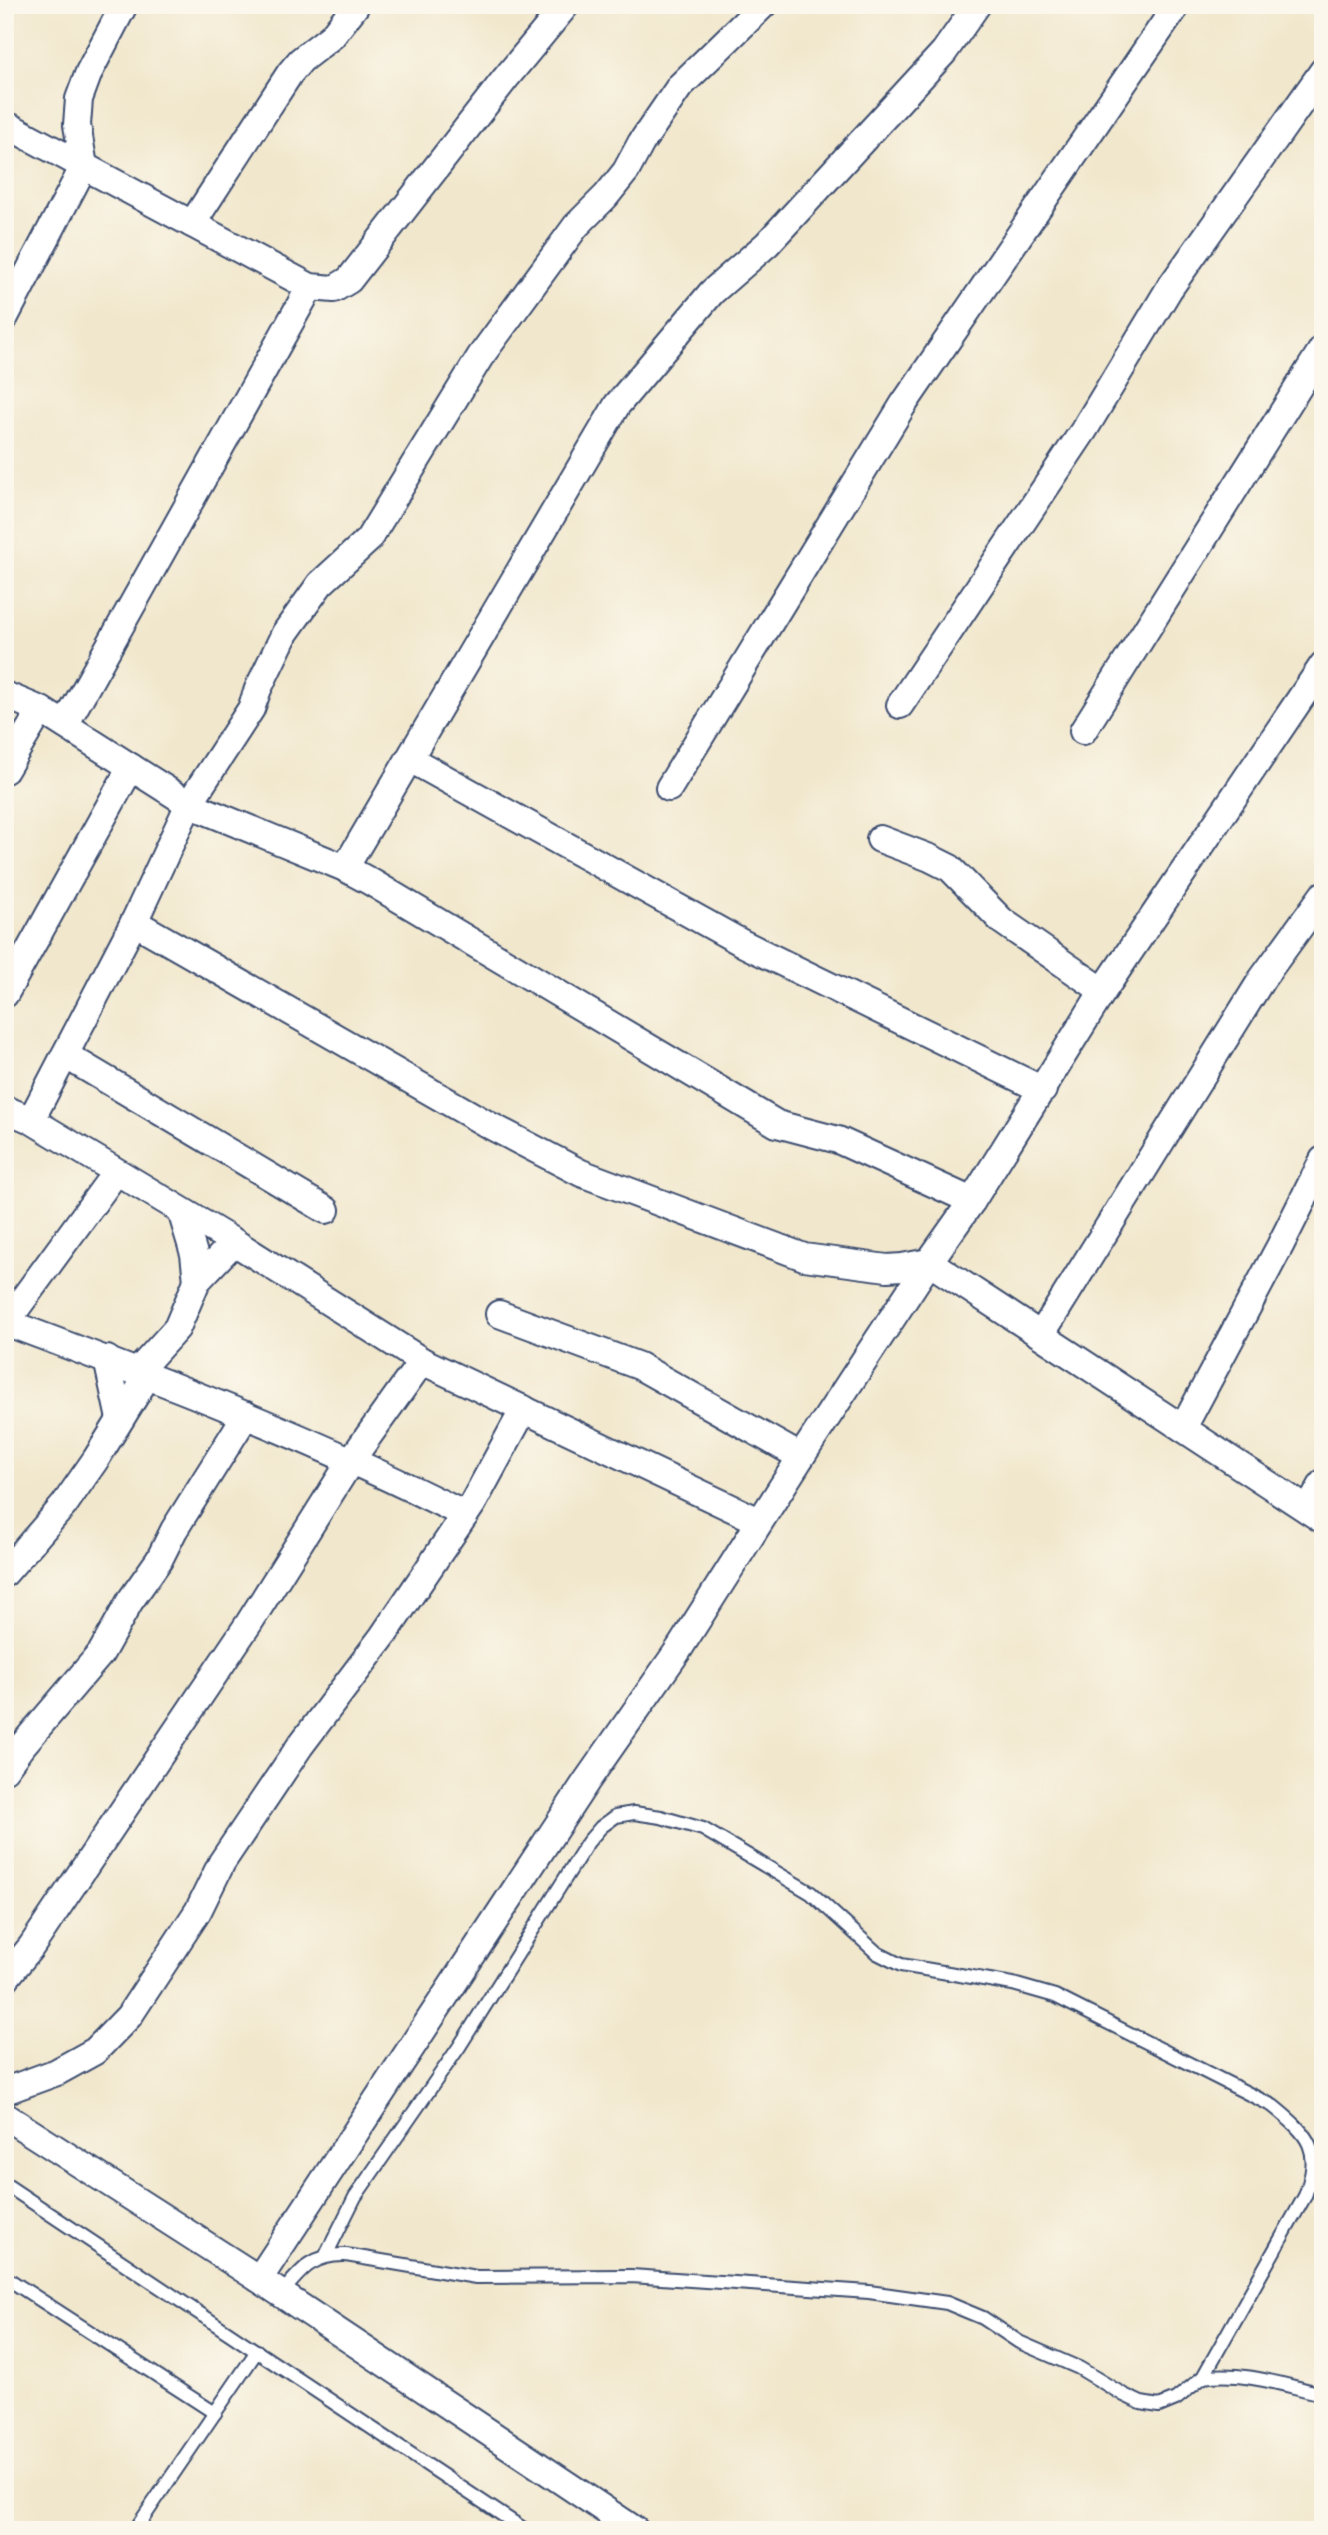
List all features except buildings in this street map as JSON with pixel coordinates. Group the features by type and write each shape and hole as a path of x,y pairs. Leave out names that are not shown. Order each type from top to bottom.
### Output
{"street":[{"path":"5,317 83,166 77,125 79,99 89,72 124,5"},
{"path":"192,224 289,73 332,36 356,5"},
{"path":"5,124 310,287 334,289 349,280 566,5"},
{"path":"759,1521 422,1361 234,1242 14,1116 65,1055 134,922 189,804 251,709 285,633 320,584 368,540 480,357 576,226 626,171 641,143 680,86 763,5"},
{"path":"345,868 617,405 712,292 767,244 944,52 977,5"},
{"path":"669,788 903,405 1177,5"},
{"path":"900,705 1084,430 1170,289 1323,71"},
{"path":"65,725 310,287"},
{"path":"1083,731 1323,348"},
{"path":"270,2286 586,1782 679,1649 759,1521 929,1262 972,1202 1103,991 1323,665"},
{"path":"5,695 41,710 189,804 345,868 745,1102 760,1115 799,1131 838,1140 972,1202"},
{"path":"5,771 41,710"},
{"path":"410,759 744,944 1042,1090"},
{"path":"5,994 131,767"},
{"path":"880,839 950,868 1002,921 1103,991"},
{"path":"1041,1335 1262,979 1323,895"},
{"path":"134,922 475,1117 581,1173 804,1257 887,1268 929,1262 1315,1515 1323,1483"},
{"path":"65,1055 326,1210"},
{"path":"1183,1429 1323,1160"},
{"path":"116,1172 6,1322 143,1373 352,1459 465,1515"},
{"path":"181,1211 194,1254 197,1281"},
{"path":"5,1573 64,1505 120,1419 143,1373 177,1328 197,1281 234,1242"},
{"path":"499,1314 639,1366 801,1457"},
{"path":"107,1359 120,1419"},
{"path":"5,1979 31,1947 249,1623 352,1459 422,1361"},
{"path":"5,2091 57,2072 95,2051 129,2016 198,1911 222,1862 300,1746 383,1636 465,1515 524,1409"},
{"path":"5,1769 101,1653 130,1601 152,1571 174,1530 246,1415"},
{"path":"5,2116 270,2286 635,2530"}],"lane":[{"path":"270,2286 326,2255 346,2255 475,2277 631,2276 869,2292 947,2303 983,2318 1019,2342 1079,2368 1124,2395 1141,2403 1159,2406 1176,2399 1203,2377 1305,2196 1313,2173 1314,2158 1307,2138 1273,2106 1055,1996 1013,1984 901,1965 877,1953 811,1893 724,1839 703,1829 661,1817 634,1813 616,1816 601,1827 588,1842 459,2047 355,2197 326,2255"},
{"path":"5,2184 525,2530"},
{"path":"5,2277 215,2413"},
{"path":"135,2530 257,2351"},
{"path":"1203,2377 1225,2374 1247,2376 1323,2394"}]}
